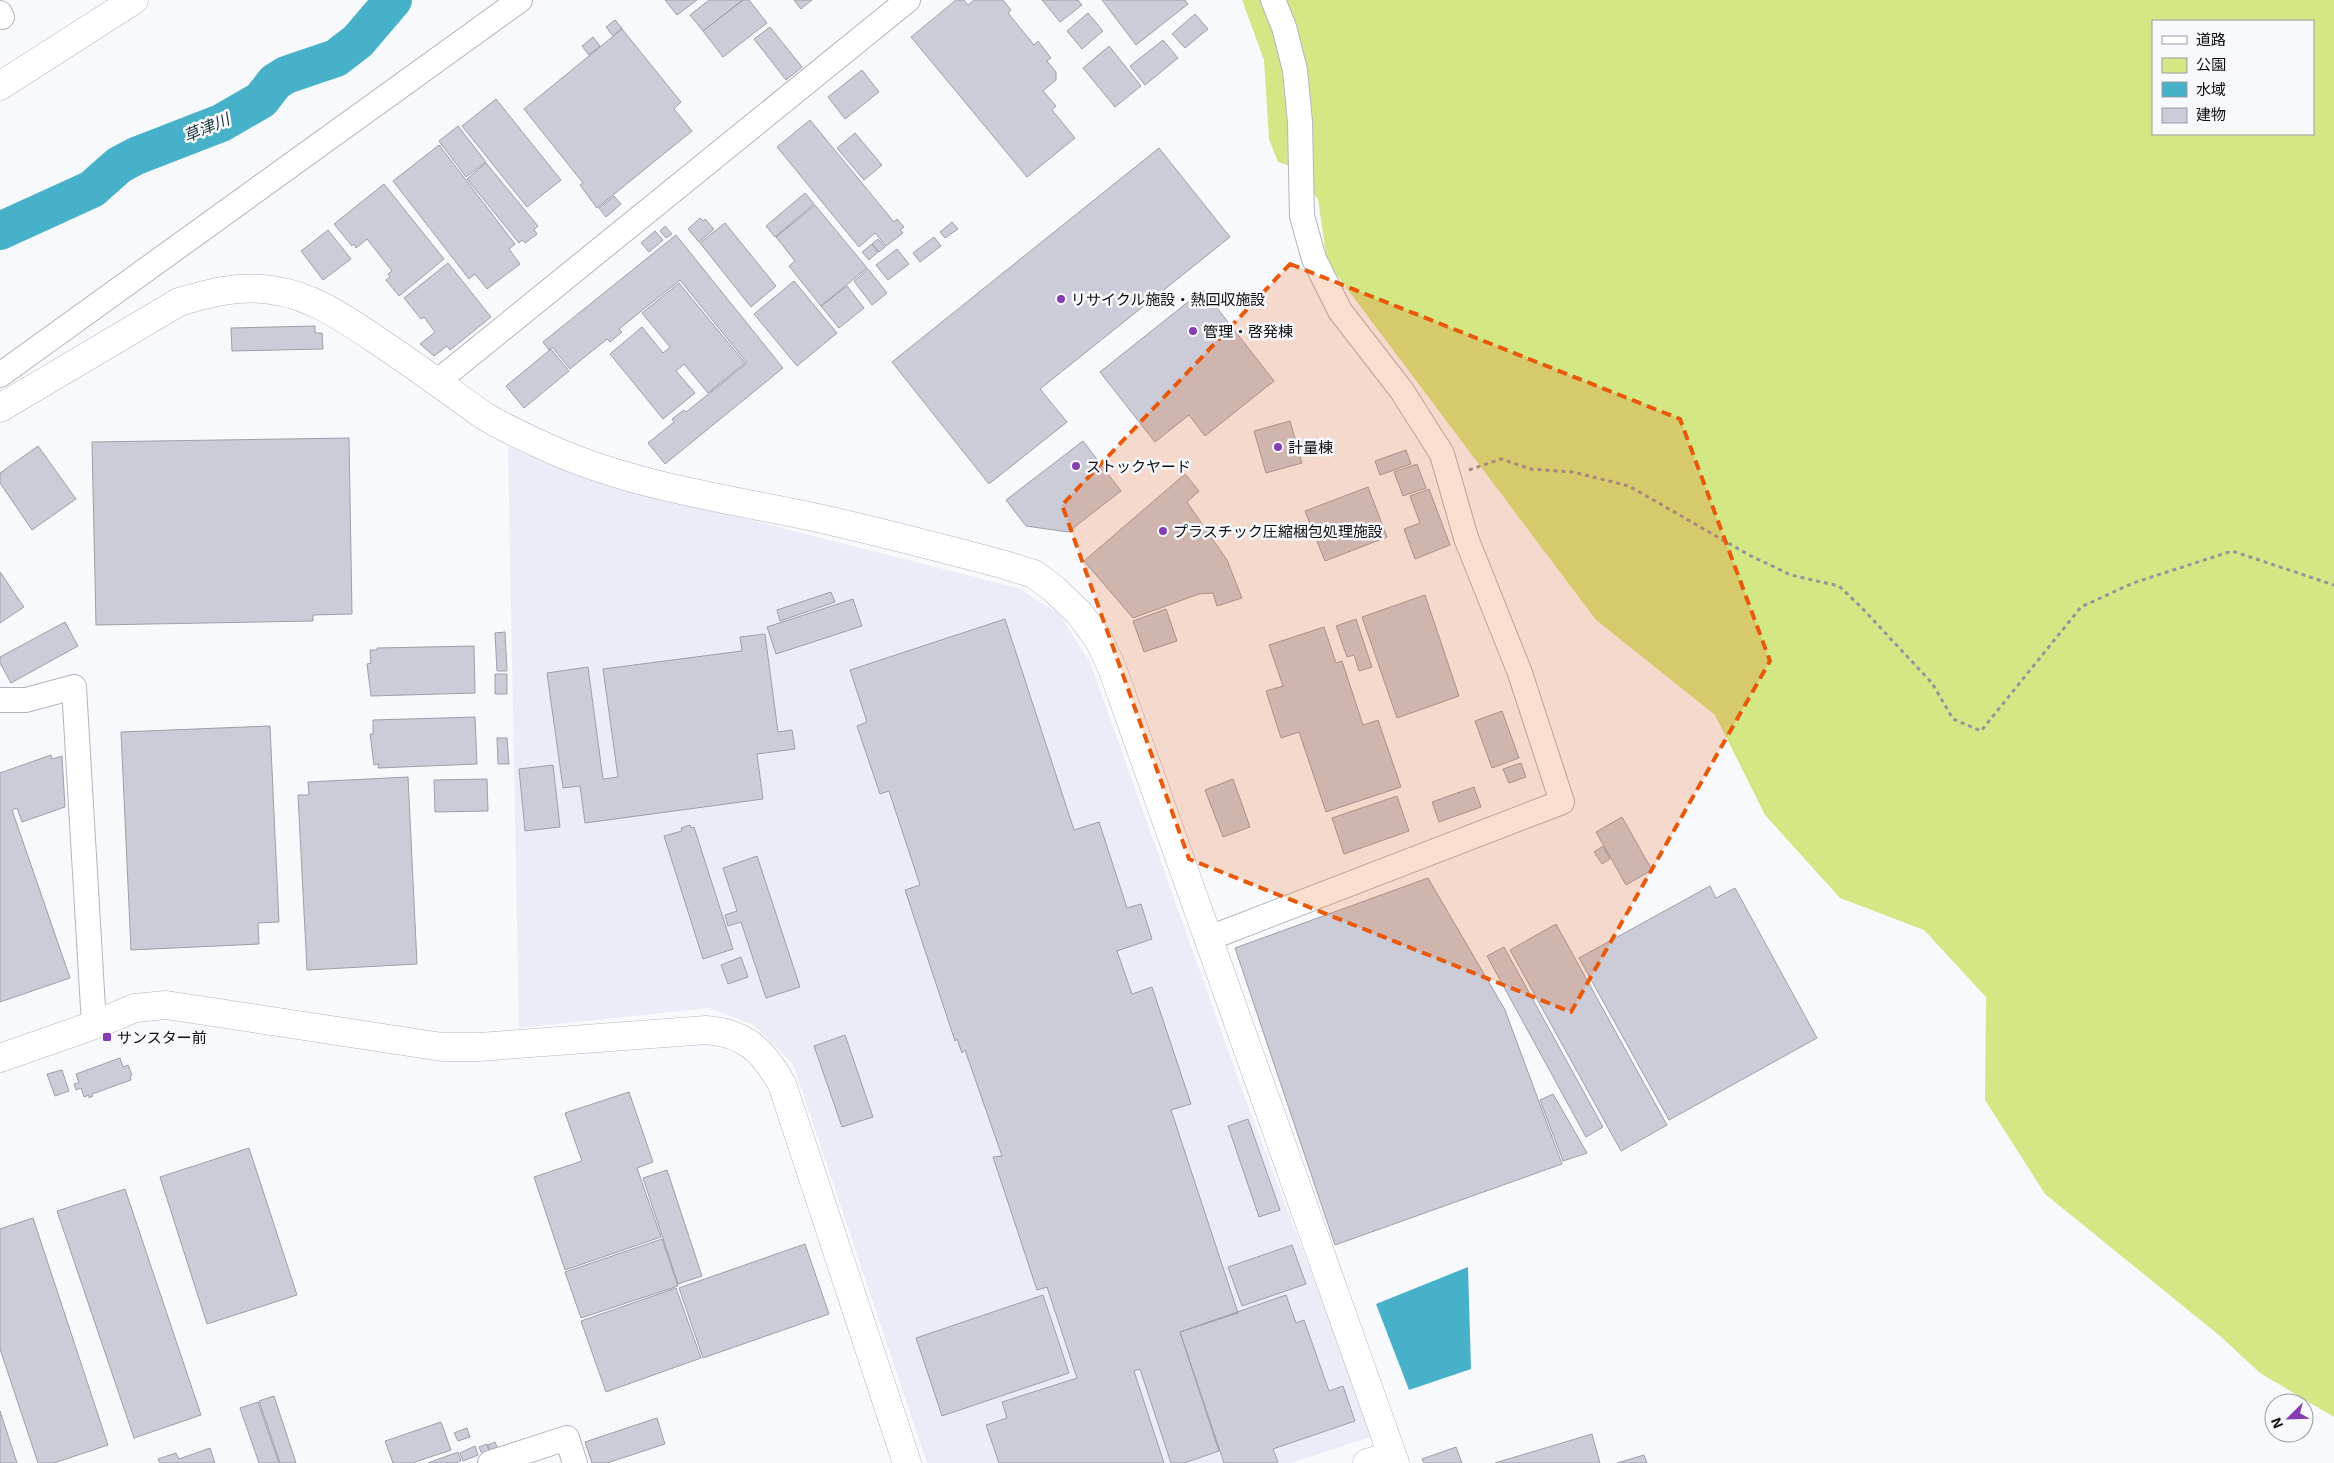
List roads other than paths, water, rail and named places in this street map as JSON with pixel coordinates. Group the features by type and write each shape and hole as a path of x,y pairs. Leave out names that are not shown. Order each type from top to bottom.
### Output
{"street":[{"path":"0,86 134,0"},
{"path":"0,375 520,0"},
{"path":"438,381 908,0"},
{"path":"1207,938 1562,802 1520,673 1466,538 1442,454 1402,391 1340,311 1314,259 1302,216 1300,122 1295,70 1284,27 1273,0"},
{"path":"0,408 179,302 212,292 242,288 271,290 303,298 333,311 438,381 485,416 557,451 621,474 690,492 808,516 940,548 1034,574 1054,589 1080,614 1099,640 1112,668 1207,938 1385,1460"},
{"path":"0,700 26,700 74,687 94,1025"},
{"path":"0,1058 94,1025 135,1008 166,1005 442,1047 478,1047 706,1030 725,1032 745,1041 768,1060 782,1084 907,1463"},
{"path":"490,1463 567,1438 575,1463"}],"water":[{"path":"1468,1267 1471,1369 1409,1390 1376,1304"}],"waterway":[{"name":"草津川","path":"0,231 92,189 119,165 136,156 221,123 261,100 275,82 286,75 336,58 358,41 393,0"}],"place":[{"name":"リサイクル施設・熱回収施設","path":"1061,299"},
{"name":"管理・啓発棟","path":"1193,331"},
{"name":"計量棟","path":"1278,447"},
{"name":"ストックヤード","path":"1076,466"},
{"name":"プラスチック圧縮梱包処理施設","path":"1163,531"},
{"name":"サンスター前","path":"107,1037"}]}
